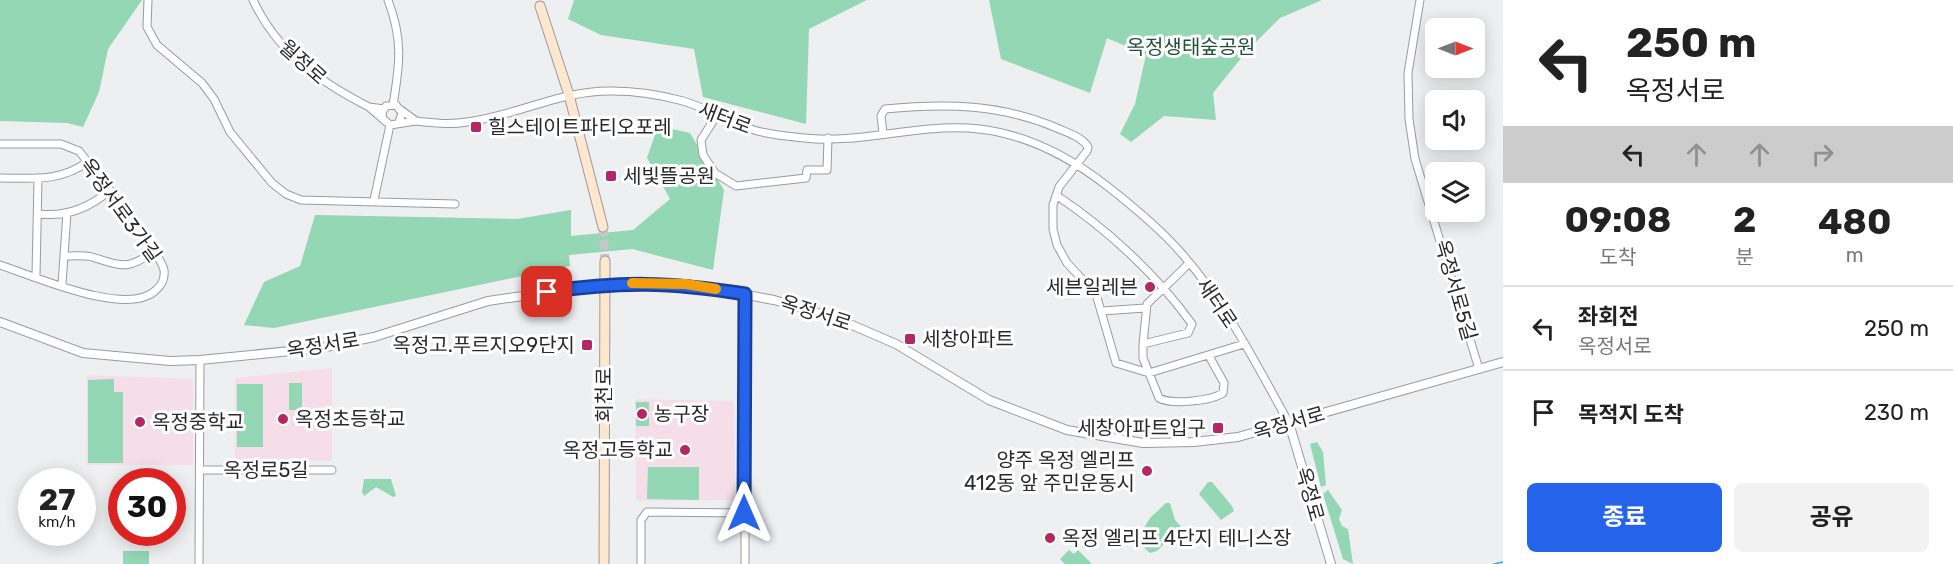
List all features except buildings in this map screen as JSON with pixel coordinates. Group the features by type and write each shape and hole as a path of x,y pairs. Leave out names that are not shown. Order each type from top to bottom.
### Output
{"main road":[{"path":"540,6 569,95 603,227"},
{"name":"회천로","path":"603,564 605,261"}],"street":[{"path":"148,0 147,27 157,45 202,83 214,99 230,132 279,190 301,200 375,200 455,204"},
{"name":"월정로","path":"253,0 261,18 286,52 322,81 369,107"},
{"path":"388,0 400,42 400,64 393,105"},
{"name":"옥정서로5길","path":"1420,0 1408,73 1409,119 1415,159 1479,369"},
{"name":"새터로","path":"569,95 611,91 650,94 684,101 754,130 801,138 828,138 946,128 999,131 1029,140 1077,164 1160,231 1189,262 1258,363 1289,423"},
{"path":"369,107 390,125 416,121 446,124 468,122 569,95"},
{"path":"883,133 881,116 885,109 948,104 1027,115 1081,139 1088,147 1056,195 1052,216 1057,245 1072,269 1096,294 1116,363 1149,372"},
{"path":"369,107 384,109 393,105"},
{"path":"393,105 416,121"},
{"path":"382,119 384,109"},
{"path":"399,123 402,117 401,110"},
{"path":"717,115 701,140 703,155 715,173 736,186 806,178 807,170 827,170 828,138"},
{"path":"375,200 390,125"},
{"name":"옥정서로3가길","path":"0,144 60,144 80,151 154,251 164,270 164,277 161,285 150,296 131,300 108,300 0,265"},
{"path":"0,178 61,177 74,172 87,162"},
{"path":"36,276 38,178"},
{"path":"39,214 67,213 96,202 109,191"},
{"path":"1056,195 1085,214 1119,244 1188,320 1191,329 1181,336 1143,344"},
{"path":"62,284 67,213"},
{"path":"64,256 92,257 105,263 120,265 138,262 154,251"},
{"name":"새터로","path":"1189,262 1145,308 1143,358 1159,398 1165,401 1184,402 1219,396 1224,383 1209,356"},
{"name":"옥정서로","path":"0,322 83,353 170,361 200,360 321,348 374,337 488,301 605,284 686,284 745,294 821,313 872,332 989,400 1067,430 1112,439 1170,443 1238,437 1503,362"},
{"path":"745,294 745,564"},
{"path":"1101,311 1145,308"},
{"name":"새터로","path":"1149,372 1244,344"},
{"name":"옥정로5길","path":"200,360 200,564"},
{"name":"옥정로","path":"1289,423 1331,564"},
{"name":"옥정로5길","path":"200,470 332,470"},
{"path":"641,564 641,520 647,512 744,513"}],"shaded area":[{"name":"옥정초등학교","path":"332,368 332,461 235,460 235,378"},
{"name":"옥정중학교","path":"87,375 193,379 193,465 86,465"},
{"name":"옥정고등학교","path":"635,399 734,401 735,500 636,501"}],"green space":[{"path":"0,0 142,0 108,49 99,92 83,127 67,123 0,121"},
{"path":"574,0 867,0 809,29 806,124 703,97 694,49 601,35 568,19"},
{"name":"옥정생태숲공원","path":"989,0 1322,0 1280,18 1246,52 1213,93 1216,120 1164,116 1131,142 1120,134 1135,104 1146,55 1107,38 1090,93 1001,59"},
{"path":"658,126 690,133 724,190 713,270 632,249 569,255 570,266 274,328 244,325 264,282 300,266 315,215 517,219 571,210 571,236 633,230 670,199 647,158"},
{"path":"114,379 114,392 123,392 123,463 88,463 88,380"},
{"path":"289,383 302,383 302,410 289,410"},
{"path":"237,384 263,384 263,447 237,447"},
{"name":"농구장","path":"636,402 649,402 649,426 636,426"},
{"path":"1317,442 1323,452 1326,485 1321,487 1310,444"},
{"path":"648,467 699,467 699,500 647,499"},
{"path":"364,479 391,479 396,496 393,497 376,487 364,496 362,492"},
{"path":"1208,482 1212,482 1234,511 1221,520 1199,494"},
{"path":"1328,490 1342,510 1339,519 1342,526 1348,529 1353,564 1343,559 1323,494"},
{"path":"1166,503 1170,503 1175,520 1191,538 1170,538 1157,551 1150,553 1143,547 1141,533 1150,518"},
{"path":"1069,550 1074,554 1078,550 1092,564 1065,564 1060,559"},
{"path":"123,551 149,551 149,564 123,564"}],"waterway":[{"path":"1494,564 1503,562"}],"tunnel":[{"path":"603,227 605,261"}],"slow traffic":[{"path":"632,283 686,284 716,289"}],"place":[{"name":"힐스테이트파티오포레","path":"476,127"},
{"name":"세빛뜰공원","path":"611,176"},
{"name":"세븐일레븐","path":"1150,287"},
{"name":"세창아파트","path":"910,339"},
{"name":"옥정고.푸르지오9단지","path":"587,345"},
{"name":"농구장","path":"642,414"},
{"name":"옥정초등학교","path":"283,419"},
{"name":"옥정중학교","path":"140,422"},
{"name":"세창아파트입구","path":"1218,428"},
{"name":"옥정고등학교","path":"685,450"},
{"name":"양주 옥정 엘리프 412동 앞 주민운동시","path":"1147,471"},
{"name":"옥정 엘리프 4단지 테니스장","path":"1050,538"}],"route":[{"path":"547,292 605,284 665,283 686,284 745,294 744,513"}]}
